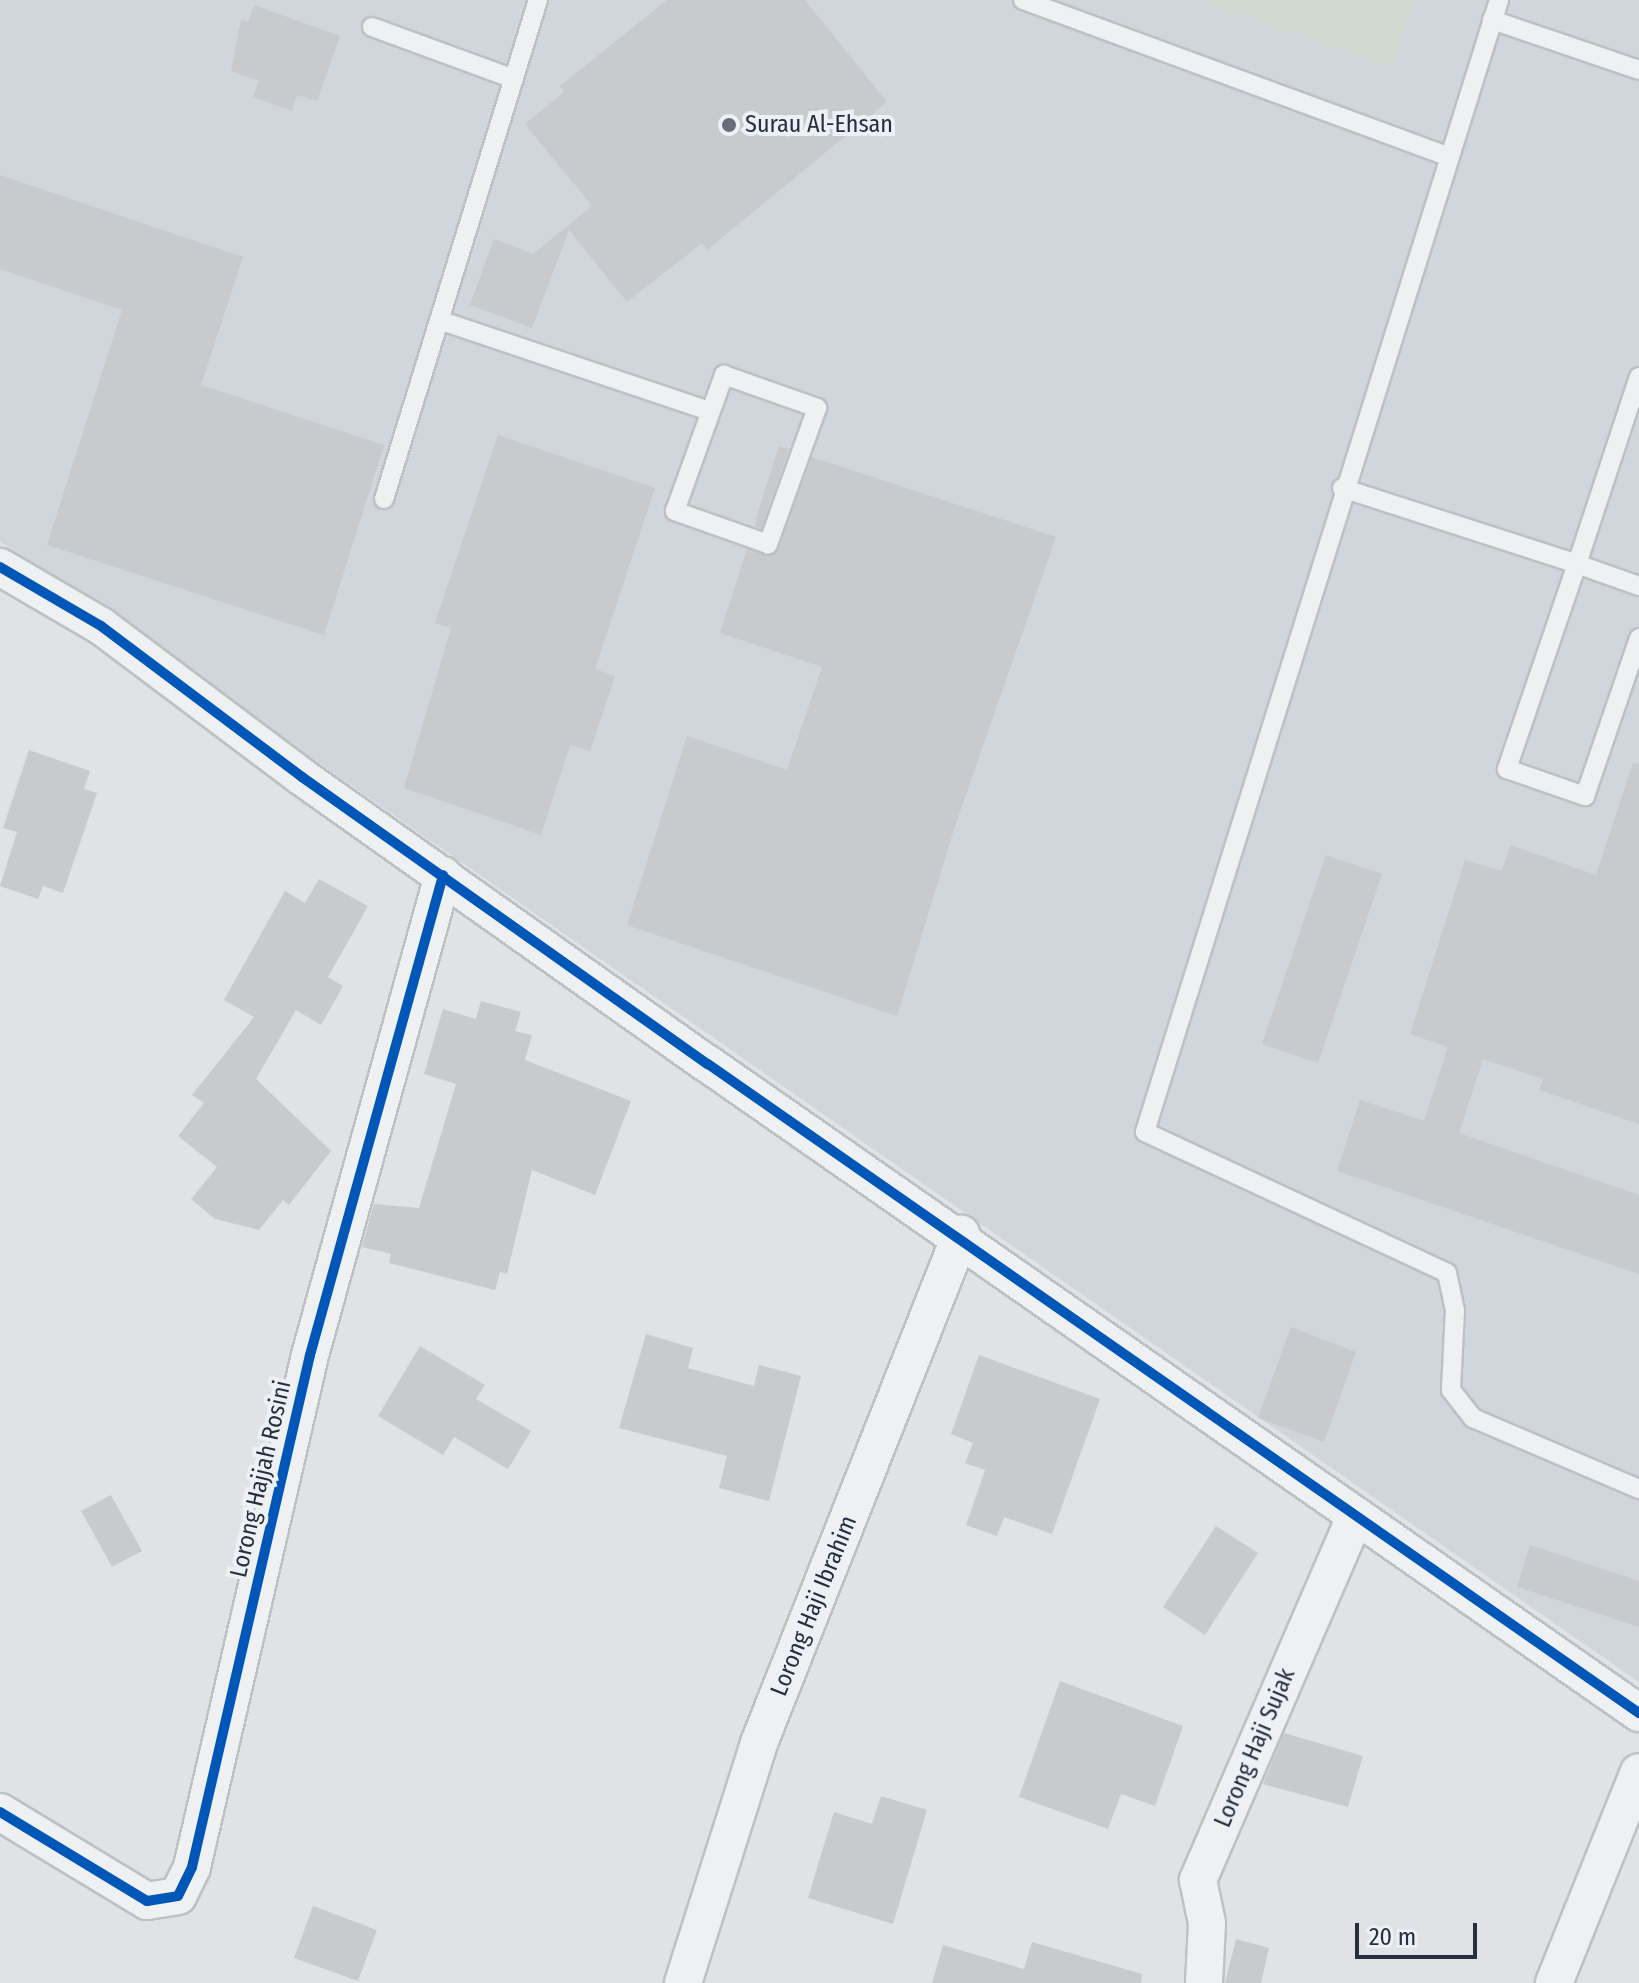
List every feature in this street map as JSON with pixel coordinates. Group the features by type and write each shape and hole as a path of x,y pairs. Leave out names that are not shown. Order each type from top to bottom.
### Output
{"street":[{"path":"0,567 101,626 443,875 961,1234 1354,1520 1639,1713"},
{"name":"Lorong Hajjah Rosini","path":"0,1812 147,1901 178,1896 192,1867 310,1355 443,875"},
{"name":"Lorong Haji Ibrahim","path":"683,1983 759,1743 961,1234"},
{"name":"Lorong Haji Sujak","path":"1204,1983 1207,1923 1198,1880 1354,1520"},
{"path":"1554,1983 1639,1772"}],"lane":[{"path":"384,499 538,0"},
{"path":"1023,0 1448,156"},
{"path":"1499,0 1342,488 1145,1132 1447,1273 1455,1310 1451,1390 1473,1418 1639,1489"},
{"path":"1492,20 1639,70"},
{"path":"372,27 514,79"},
{"path":"439,320 710,411"},
{"path":"724,375 817,408 768,544 675,511 710,411 724,375"},
{"path":"1639,377 1631,427 1577,564 1507,769 1585,796 1639,638"},
{"path":"1342,488 1639,586"}],"shaded area":[{"path":"0,0 1639,0 1639,1682 0,541"},
{"path":"1193,0 1414,0 1392,67"}],"building":[{"path":"667,0 805,0 887,102 707,250 702,243 627,302 569,230 532,328 470,305 494,239 533,254 592,206 525,124 564,92 560,86"},
{"path":"254,5 340,36 317,101 297,95 292,111 253,97 259,81 231,71 241,20 248,22"},
{"path":"0,175 243,257 201,385 384,445 324,635 47,545 122,310 0,269"},
{"path":"498,435 655,488 595,669 615,676 590,751 570,745 541,835 404,788 451,628 435,623"},
{"path":"779,446 789,449 761,529 755,526 757,515"},
{"path":"812,457 1056,537 955,826 897,1016 627,925 687,736 787,770 822,667 720,633 747,549 776,553"},
{"path":"29,750 90,771 84,789 97,793 63,893 43,886 38,899 0,886 17,832 3,828"},
{"path":"1633,763 1639,764 1639,1124 1539,1090 1543,1079 1483,1059 1459,1133 1639,1195 1639,1274 1337,1171 1360,1100 1424,1121 1448,1047 1410,1034 1465,860 1502,871 1510,845 1596,875"},
{"path":"1326,855 1382,874 1318,1063 1262,1044"},
{"path":"319,879 368,906 328,977 343,986 321,1025 296,1010 256,1079 331,1151 289,1205 283,1200 259,1230 215,1219 191,1199 217,1167 178,1136 204,1103 192,1095 254,1017 224,1000 285,891 305,903"},
{"path":"481,1001 521,1012 515,1031 532,1035 525,1060 631,1101 595,1195 532,1170 507,1274 500,1272 495,1290 389,1263 391,1254 362,1247 374,1204 419,1208 456,1084 424,1074 443,1009 476,1019"},
{"path":"1291,1327 1356,1352 1324,1442 1258,1418"},
{"path":"646,1334 693,1348 688,1368 754,1386 759,1365 801,1376 769,1501 719,1488 727,1456 619,1428"},
{"path":"420,1346 485,1385 476,1399 531,1431 508,1469 454,1437 443,1455 378,1416"},
{"path":"979,1355 1100,1399 1052,1534 1004,1517 997,1536 966,1525 985,1470 965,1463 973,1443 951,1434"},
{"path":"111,1495 142,1551 112,1567 81,1511"},
{"path":"1216,1526 1258,1553 1205,1635 1163,1607"},
{"path":"1530,1545 1639,1581 1639,1627 1517,1587"},
{"path":"1060,1681 1183,1726 1155,1806 1121,1794 1108,1829 1019,1797"},
{"path":"1284,1733 1363,1756 1348,1807 1263,1784"},
{"path":"881,1796 927,1810 893,1924 808,1898 834,1812 872,1824"},
{"path":"313,1906 377,1930 358,1981 294,1958"},
{"path":"1236,1939 1269,1948 1261,1983 1225,1983"},
{"path":"1032,1942 1142,1974 1141,1983 932,1983 943,1945 1024,1969"}],"cycle path":[{"path":"0,567 101,626 302,777 708,1064 1639,1713"},
{"path":"0,1812 147,1901 178,1896 192,1867 310,1355 443,875"}],"place":[{"name":"Surau Al-Ehsan","path":"729,125"}]}
